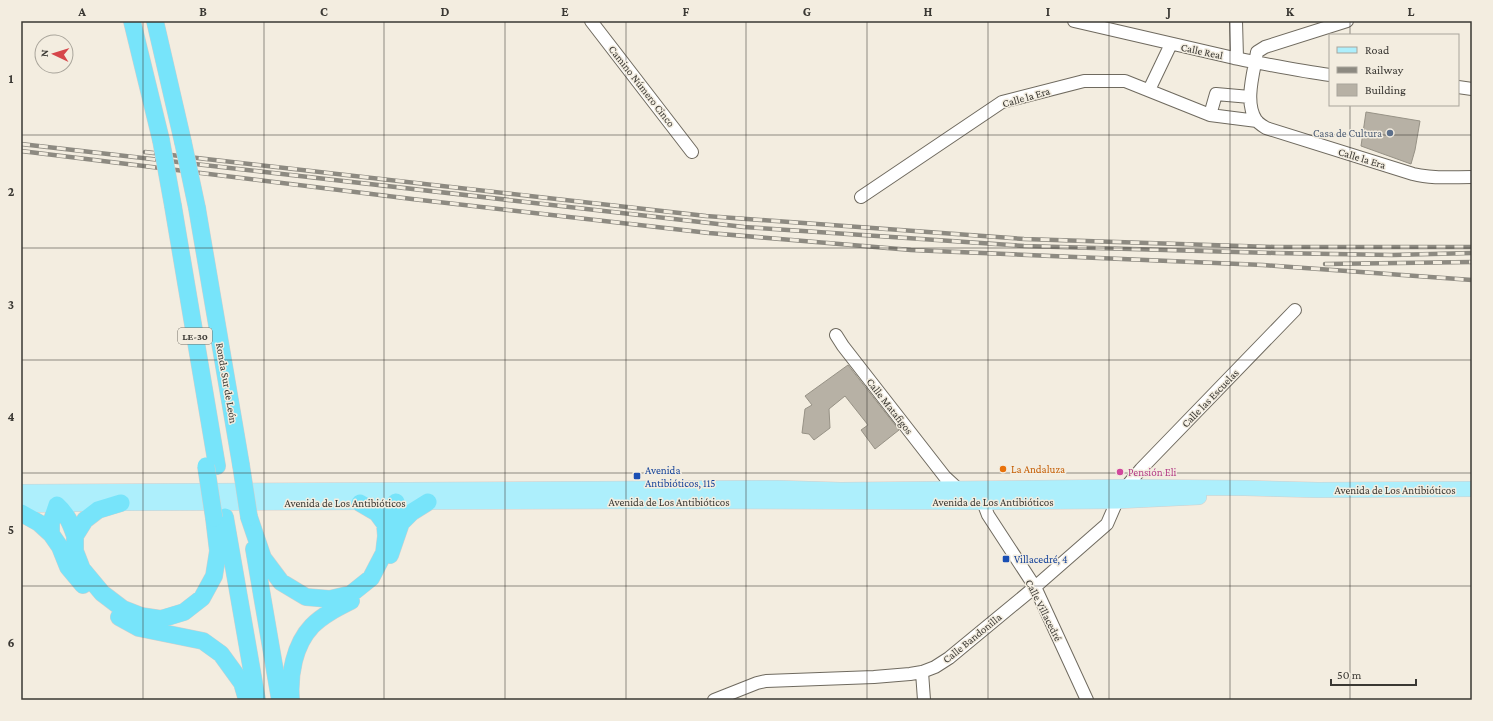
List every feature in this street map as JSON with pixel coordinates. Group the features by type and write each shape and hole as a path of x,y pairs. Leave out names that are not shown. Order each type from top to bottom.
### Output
{"highway":[{"name":"LE-30","path":"132,21 161,140 213,444 212,466 220,517 257,700"},
{"name":"Ronda Sur de León","path":"155,21 197,208 280,700"},
{"path":"291,700 290,684 292,668 299,647 311,627 327,614 370,589 384,572 393,548 393,523 387,513 396,502"},
{"path":"249,517 263,558 280,582 306,597 330,599 351,594 371,578 384,553 386,536 393,523 428,502"},
{"path":"75,536 86,520 98,510 121,503"},
{"path":"360,503 393,523"},
{"path":"51,534 51,523 57,505 64,511 71,524 75,536 75,551 82,569 102,593 123,609 141,616 161,619 184,612 202,598 214,576 218,551 220,517"},
{"path":"21,513 39,523 51,534 60,547 68,567 110,612 139,628 203,641 221,654 242,683 248,700"}],"main road":[{"name":"Avenida de Los Antibióticos","path":"21,492 777,488 841,490 1070,488 1244,488 1318,490 1472,489"},
{"path":"660,501 687,496 767,495 777,488 788,496 807,502"},
{"path":"958,489 967,496 983,502 990,495 1046,494 1070,488"},
{"path":"1101,488 1117,501 1126,488"},
{"path":"229,491 266,496 380,497 396,502 416,497 545,495 573,489"},
{"name":"Avenida de Los Antibióticos","path":"21,505 121,503 660,501 1117,501 1318,490"},
{"path":"21,498 43,498 57,505 66,499 139,497 174,491"}],"street":[{"name":"Camino Número Cinco","path":"591,21 692,152"},
{"name":"Calle Real","path":"1074,21 1255,62 1329,75"},
{"path":"1236,21 1237,58"},
{"path":"1257,121 1250,108 1250,96 1257,52 1265,47 1347,21"},
{"path":"1149,90 1171,44"},
{"name":"Calle la Era","path":"862,197 1002,102 1084,81 1125,81 1210,115 1257,121 1266,128 1417,175 1445,178 1472,177"},
{"path":"1459,88 1472,89"},
{"path":"1210,115 1216,94 1250,96"},
{"name":"Calle las Escuelas","path":"1126,488 1142,468 1295,310"},
{"name":"Calle Matafigos","path":"836,336 945,476 958,489"},
{"path":"936,490 945,476"},
{"name":"Calle Bandonilla","path":"714,700 757,683 766,681 892,676 922,672 935,667 949,658 1035,587 1107,524 1117,501"},
{"name":"Calle Villacedré","path":"983,502 988,515 1035,587 1087,700"},
{"path":"922,672 924,700"}],"building":[{"name":"Casa de Cultura","path":"1366,112 1420,121 1411,164 1361,146"},
{"path":"848,365 899,430 875,449 861,430 868,425 845,396 829,409 830,428 814,440 809,434 802,433 805,409 812,405 805,396"}],"railway":[{"path":"21,144 744,227 1024,246 1392,255 1472,253"},
{"path":"21,151 412,199 709,233 911,250 1263,265 1472,280"},
{"path":"145,152 706,216 1024,239 1275,247 1472,247"},
{"path":"1325,264 1472,262"}],"place":[{"name":"Casa de Cultura","path":"1390,133"},
{"name":"La Andaluza","path":"1003,469"},
{"name":"Pensión Eli","path":"1120,472"},
{"name":"Avenida Antibióticos, 115","path":"637,476"},
{"name":"Villacedré, 4","path":"1006,559"}]}
